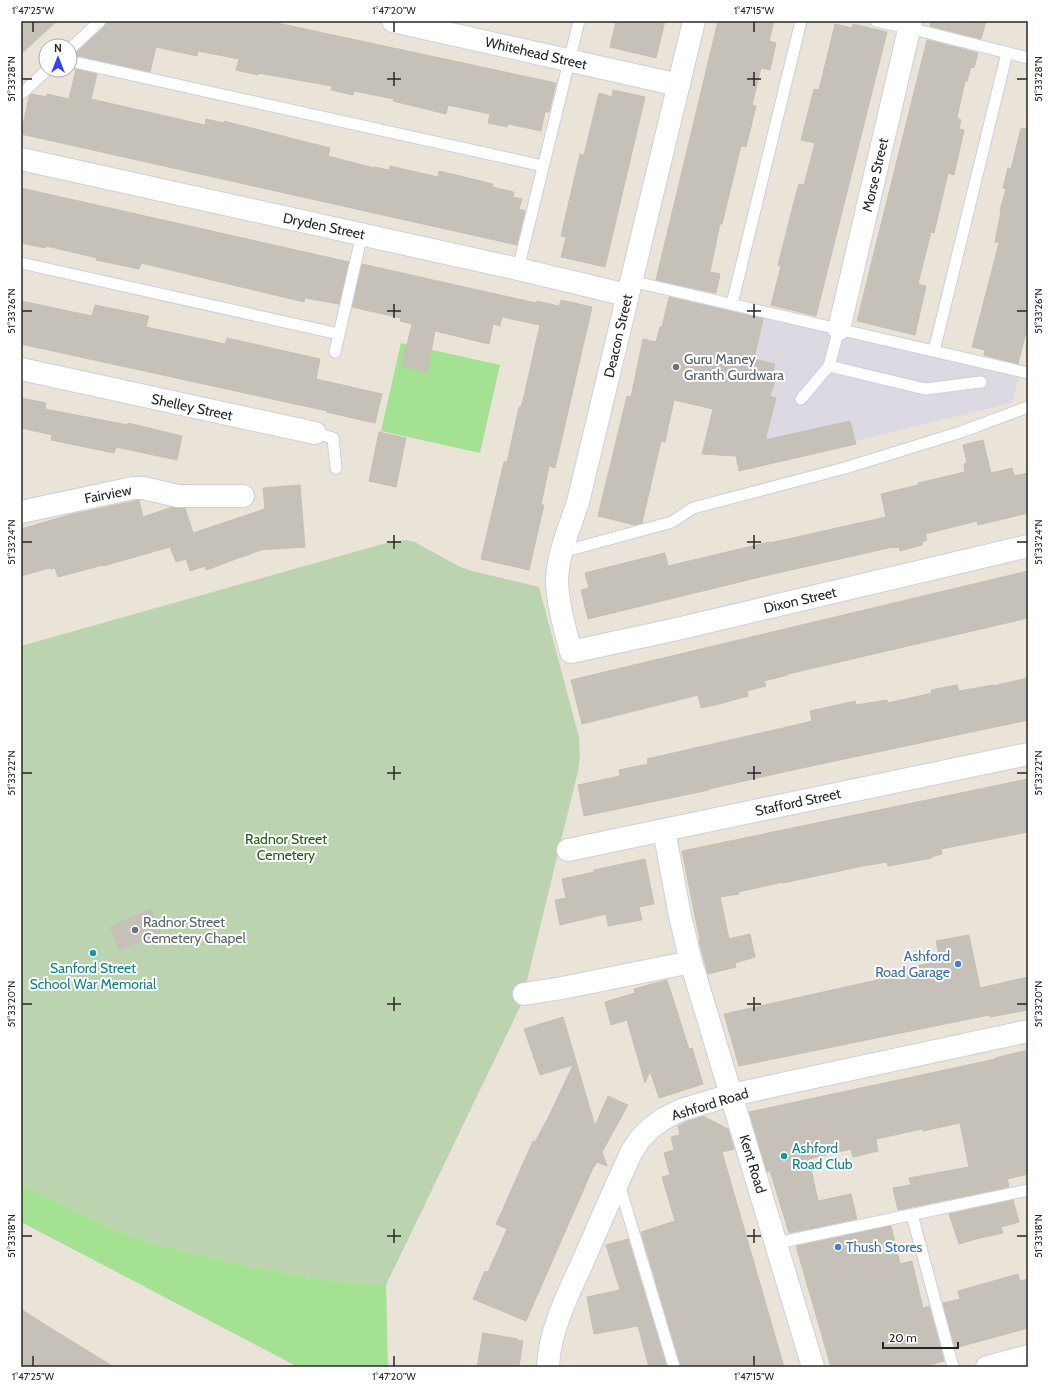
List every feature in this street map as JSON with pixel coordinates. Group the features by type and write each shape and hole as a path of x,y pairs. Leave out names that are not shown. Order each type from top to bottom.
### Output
{"street":[{"name":"Whitehead Street","path":"393,21 679,85"},
{"name":"Deacon Street","path":"571,652 560,605 557,582 562,552 578,502 694,21"},
{"name":"Morse Street","path":"839,329 910,24"},
{"name":"Dryden Street","path":"21,158 518,269 629,288"},
{"name":"Shelley Street","path":"21,369 315,434"},
{"name":"Fairview","path":"21,512 133,488 143,488 178,496 243,496"},
{"name":"Dixon Street","path":"571,652 677,629 1028,546"},
{"name":"Stafford Street","path":"568,850 1028,754"},
{"name":"Kent Road","path":"664,830 690,962 814,1367"},
{"path":"524,994 690,962"},
{"name":"Ashford Road","path":"548,1367 556,1325 571,1288 631,1153 640,1139 652,1127 681,1110 731,1095 1028,1031"},
{"path":"987,1367 1028,1356"}],"lane":[{"path":"78,42 100,21"},
{"path":"518,269 579,21"},
{"path":"732,304 801,21"},
{"path":"876,21 910,24 1028,58"},
{"path":"934,351 1007,53"},
{"path":"78,63 543,166"},
{"path":"21,94 38,78"},
{"path":"335,352 362,234"},
{"path":"21,263 339,334"},
{"path":"629,288 732,304 1028,373"},
{"path":"801,399 829,366 839,329"},
{"path":"829,366 925,389 982,382"},
{"path":"562,552 672,522 693,508 845,468 954,434 1028,407"},
{"name":"Shelley Street","path":"315,434 333,438 336,468"},
{"path":"618,1181 674,1367"},
{"path":"777,1243 1028,1190"},
{"path":"912,1214 953,1367"}],"shaded area":[{"path":"737,309 1019,376 1012,403 855,441 856,444 739,471 736,456 702,454"}],"green space":[{"path":"401,343 500,365 480,453 381,431"},
{"name":"Radnor Street Cemetery","path":"406,540 415,542 458,566 472,571 539,587 579,737 580,755 578,771 521,1005 386,1285 329,1280 273,1271 149,1242 113,1229 21,1184 21,646 390,542"},
{"path":"21,1184 113,1229 149,1242 273,1271 329,1280 386,1285 388,1367 298,1367 21,1222"}],"building":[{"path":"21,21 57,21 38,38 21,54"},
{"path":"107,21 268,21 556,83 549,112 545,112 541,131 508,124 507,127 488,123 490,114 448,105 446,114 393,101 394,99 354,91 353,95 331,90 332,86 258,73 258,75 236,70 239,59 198,51 197,56 156,47 150,72 78,56 78,51 105,26"},
{"path":"616,21 665,21 656,58 610,47"},
{"path":"718,21 774,21 769,41 776,43 770,70 761,68 752,105 756,106 746,147 741,146 722,224 720,224 710,272 720,274 716,293 656,280"},
{"path":"931,21 986,21 981,39 930,26"},
{"path":"835,24 852,28 853,24 887,32 816,316 771,305 781,266 778,265 796,194 799,184 804,185 815,143 801,140 814,89 819,90"},
{"path":"927,40 978,53 974,68 971,67 967,81 965,81 957,118 961,120 959,129 964,130 954,175 948,173 934,233 931,232 918,284 926,286 915,335 857,321"},
{"path":"78,69 97,74 91,99 205,125 206,119 224,123 224,121 330,148 328,156 374,168 389,170 390,166 438,177 439,171 493,184 492,187 514,192 513,197 522,199 519,209 525,211 517,245 21,134 29,96 32,94 47,97 47,94 69,99 74,78 78,78"},
{"path":"613,90 645,97 605,267 561,257 566,237 561,236 580,154 584,155 599,93 612,97"},
{"path":"1021,128 1028,129 1028,324 1018,364 984,355 985,350 972,347 999,243 995,242 1000,210 1006,189 1003,188 1008,168 1011,169"},
{"path":"21,188 349,262 339,304 305,298 304,302 141,263 139,269 96,260 97,258 46,246 45,248 21,243"},
{"path":"362,264 536,303 537,301 559,306 561,300 592,307 555,468 549,466 541,505 544,505 529,570 481,559 504,462 507,462 519,407 521,407 524,396 540,325 502,317 500,326 493,324 489,344 435,331 427,372 402,366 412,324 400,321 401,318 352,307"},
{"path":"669,297 763,319 754,359 775,364 772,376 776,377 770,396 776,398 765,440 850,421 856,444 739,471 736,456 702,454 713,409 674,400 665,442 661,441 642,523 635,525 598,516 627,396 631,397 643,339 656,342 660,327 662,327"},
{"path":"21,301 92,316 95,305 149,316 146,327 225,344 227,338 320,359 316,379 382,394 375,423 326,412 327,411 21,344"},
{"path":"21,398 46,403 45,409 128,425 128,423 182,436 177,460 116,447 114,453 51,440 52,435 21,428"},
{"path":"379,432 406,438 396,487 369,481"},
{"path":"983,440 991,473 1012,468 1014,476 1028,473 1028,513 978,525 977,521 925,534 927,540 922,542 922,545 900,551 899,547 893,547 760,577 588,619 581,590 589,588 585,573 665,553 668,566 769,542 886,517 881,494 918,485 918,483 965,472 964,464 967,463 963,445"},
{"path":"300,485 305,547 261,550 206,570 205,566 190,571 186,559 176,562 170,547 58,577 55,568 21,576 21,529 69,515 139,500 143,517 172,507 185,508 193,533 265,509 263,488"},
{"path":"1028,571 1028,618 788,674 764,681 766,686 747,691 748,696 719,704 701,708 698,695 582,724 571,680"},
{"path":"1028,678 1028,720 584,816 578,785 620,776 619,770 648,764 647,759 812,721 810,711 855,701 856,705 887,700 888,703 932,693 931,690 957,685 959,691 993,686"},
{"path":"1028,779 1028,832 941,849 942,854 931,857 932,858 888,866 887,862 863,866 783,882 738,892 739,894 720,897 729,939 750,934 755,957 735,963 736,967 708,974 699,941 682,851"},
{"path":"645,859 654,904 639,907 642,920 608,926 606,914 560,925 555,900 566,898 562,879 594,872 594,870"},
{"name":"Radnor Street Cemetery Chapel","path":"151,909 161,933 120,950 110,927"},
{"path":"969,935 980,988 1028,977 1028,1010 990,1017 989,1015 739,1066 724,1014 886,978 885,973 940,961 936,941"},
{"path":"667,980 689,1049 692,1048 703,1084 659,1098 650,1071 645,1083 627,1020 611,1025 605,1002 635,993 634,989"},
{"path":"563,1017 595,1126 608,1096 628,1105 602,1152 607,1166 597,1162 593,1168 526,1321 473,1299 485,1271 488,1272 507,1229 496,1224 533,1141 535,1142 548,1118 573,1065 540,1075 524,1029"},
{"path":"1028,1050 1028,1174 1007,1179 1009,1187 898,1210 893,1188 911,1185 909,1178 969,1167 960,1123 923,1131 922,1129 876,1139 878,1151 853,1157 851,1149 809,1159 818,1201 851,1194 857,1219 789,1233 770,1171 767,1172 749,1112 996,1059 995,1058"},
{"path":"703,1116 728,1129 734,1149 722,1152 784,1367 681,1367 641,1232 675,1221 662,1177 670,1175 664,1153 674,1150 671,1137 680,1135 678,1126"},
{"path":"1013,1200 1019,1222 1001,1227 1003,1233 959,1244 949,1214"},
{"path":"891,1226 900,1264 912,1261 923,1308 929,1306 944,1361 923,1367 831,1367 796,1246"},
{"path":"628,1239 667,1367 649,1367 638,1326 594,1334 587,1297 620,1290 606,1245"},
{"path":"1018,1274 1020,1281 1028,1279 1028,1328 955,1348 943,1303 960,1299 958,1291"},
{"path":"21,1309 44,1324 114,1367 21,1367"},
{"path":"483,1333 523,1341 519,1367 477,1367"}],"place":[{"name":"Guru Maney Granth Gurdwara","path":"676,367"},
{"name":"Radnor Street Cemetery Chapel","path":"135,930"},
{"name":"Sanford Street School War Memorial","path":"93,953"},
{"name":"Ashford Road Garage","path":"958,964"},
{"name":"Ashford Road Club","path":"784,1156"},
{"name":"Thush Stores","path":"838,1247"}]}
